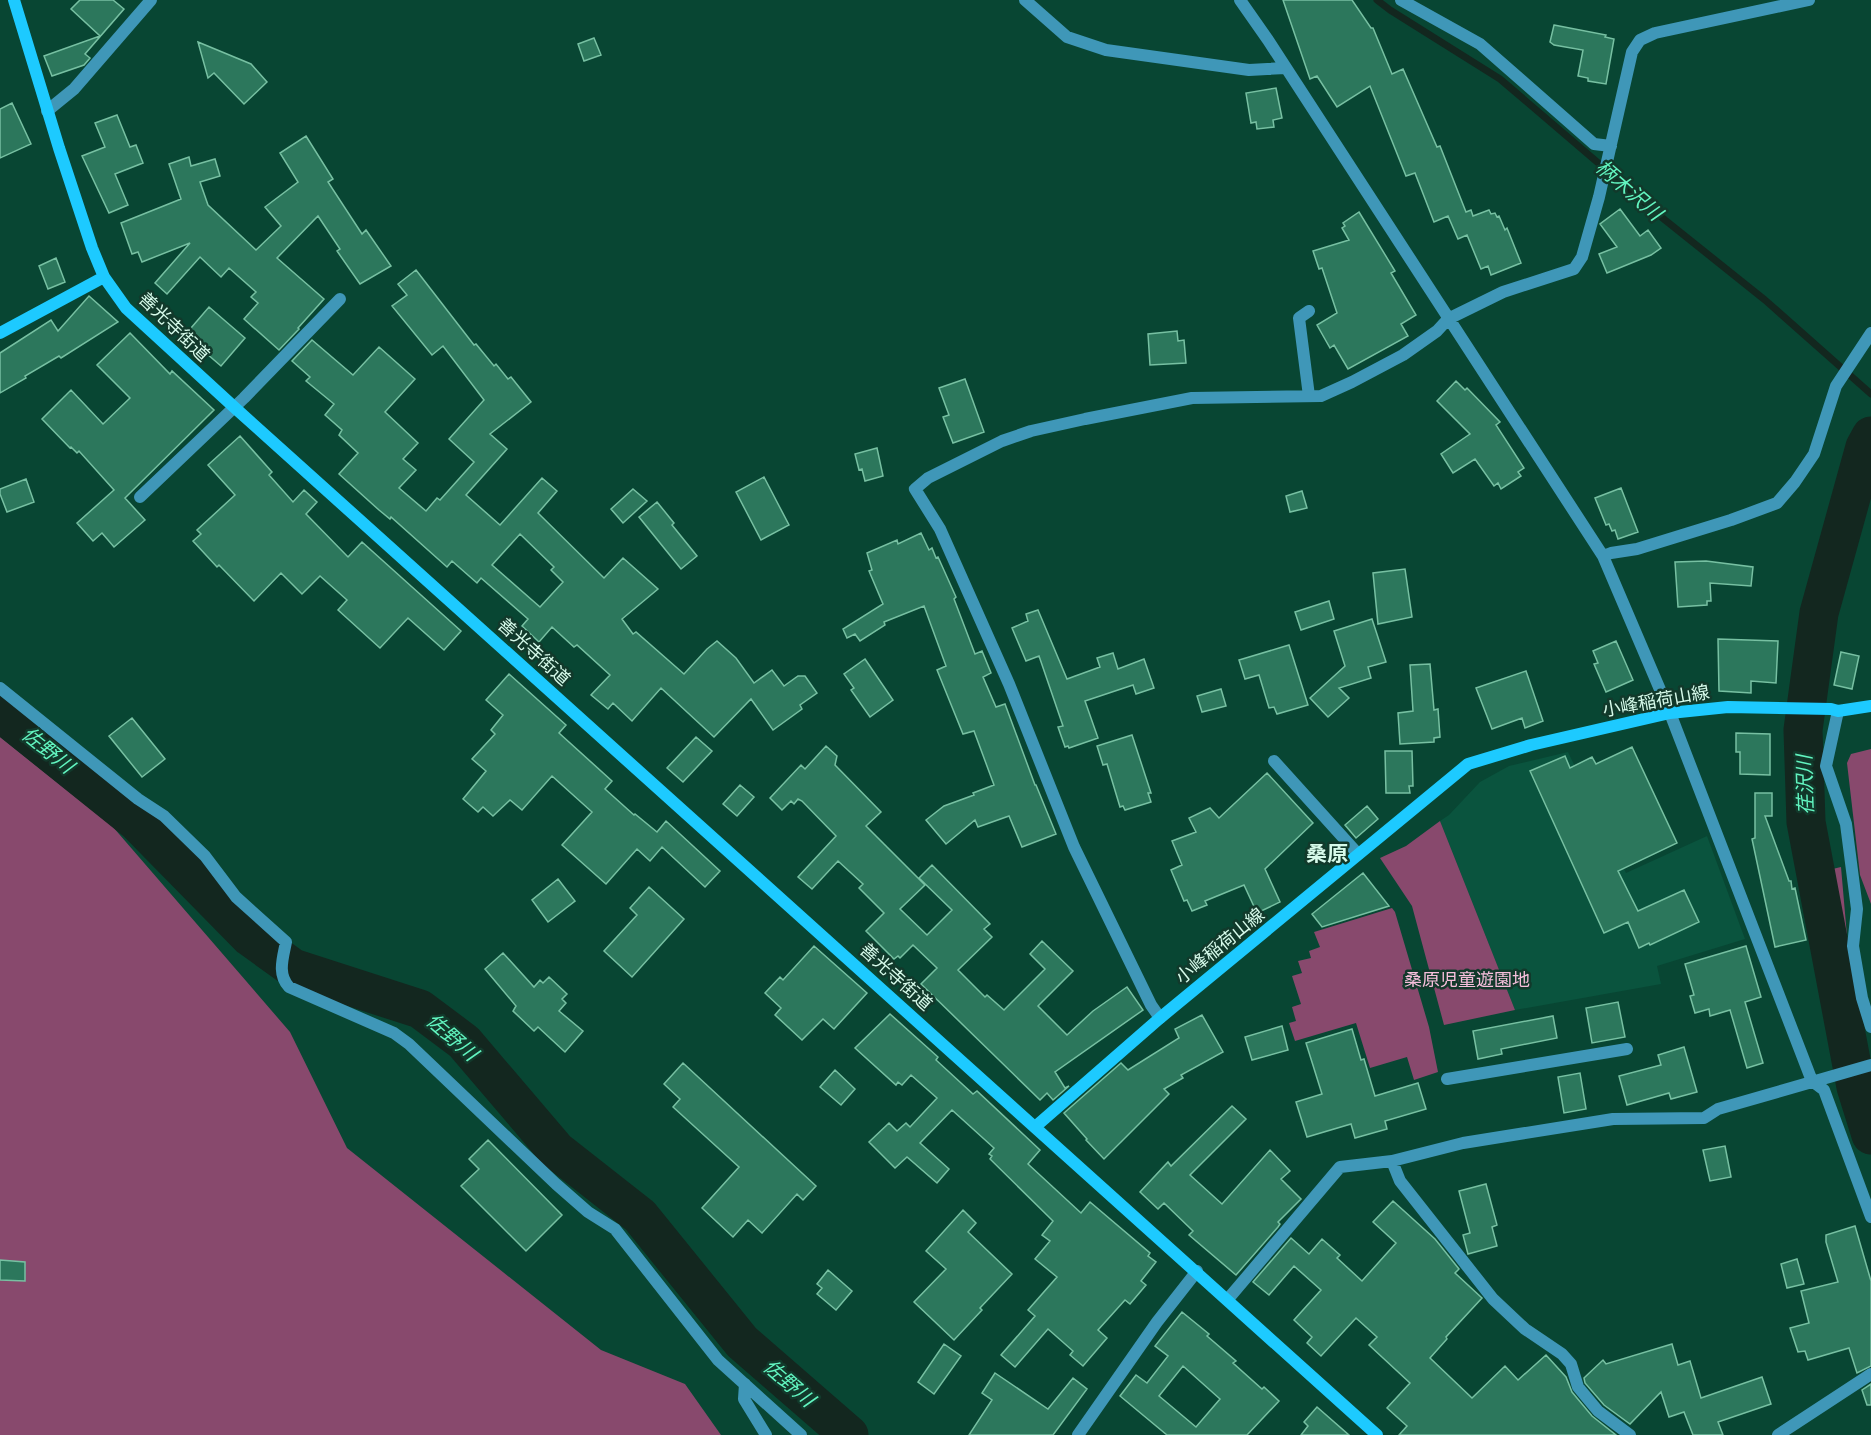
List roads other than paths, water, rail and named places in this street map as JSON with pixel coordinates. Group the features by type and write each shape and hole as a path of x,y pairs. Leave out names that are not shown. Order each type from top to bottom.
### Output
{"street":[{"name":"善光寺街道","path":"14,0 47,111 92,248 105,277 126,308 234,408 1035,1127"},
{"path":"47,111 74,89 151,0"},
{"path":"1025,0 1067,37 1106,51 1249,70 1286,68"},
{"path":"1240,0 1603,556 1670,712 1812,1081 1824,1090 1871,1217"},
{"path":"1401,0 1480,44 1594,144 1610,150"},
{"path":"1160,1018 1151,1005 1074,847 1004,674 940,529 915,489 928,478 1002,441 1042,429 1192,398 1321,396 1403,355 1437,331 1448,319 1503,292 1574,269 1582,257 1602,185 1632,52 1640,40 1655,33 1809,0"},
{"path":"0,333 105,277"},
{"path":"140,497 234,408 340,299"},
{"path":"1309,311 1299,318 1309,396"},
{"path":"1603,556 1648,546 1777,503 1814,454 1838,384 1871,333"},
{"path":"0,688 138,799 164,816 205,856 236,897 286,942 281,971 282,980 289,987 394,1033 409,1044 555,1184 588,1212 615,1228 718,1360 801,1435"},
{"name":"小峰稲荷山線","path":"1035,1127 1160,1018 1468,764 1531,745 1670,712 1718,707 1834,710 1871,706"},
{"path":"1834,710 1826,766 1846,824 1857,909 1853,946 1862,998 1871,1027"},
{"path":"1275,761 1358,854"},
{"path":"1447,1079 1627,1049"},
{"path":"1228,1299 1340,1167 1392,1161 1463,1143 1613,1119 1704,1118 1718,1109 1871,1065"},
{"path":"1035,1127 1377,1435"},
{"path":"1392,1161 1400,1181 1492,1299 1525,1329 1562,1354 1571,1364 1578,1387 1598,1411 1629,1435"},
{"path":"1078,1435 1157,1322 1197,1271"},
{"path":"1778,1435 1871,1374"},
{"path":"745,1384 744,1399 766,1435"}],"waterway":[{"name":"柄木沢川","path":"1377,0 1500,79 1665,220 1765,300 1871,394"},
{"name":"荏沢川","path":"1871,436 1865,447 1819,613 1803,730 1806,822 1856,1087 1871,1135"},
{"name":"佐野川","path":"0,712 137,822 250,937 293,968 420,1009 464,1042 556,1150 640,1216 742,1342 849,1435"}],"district":[{"name":"桑原","path":"1327,854"}],"park label":[{"name":"桑原児童遊園地","path":"1467,980"}]}
